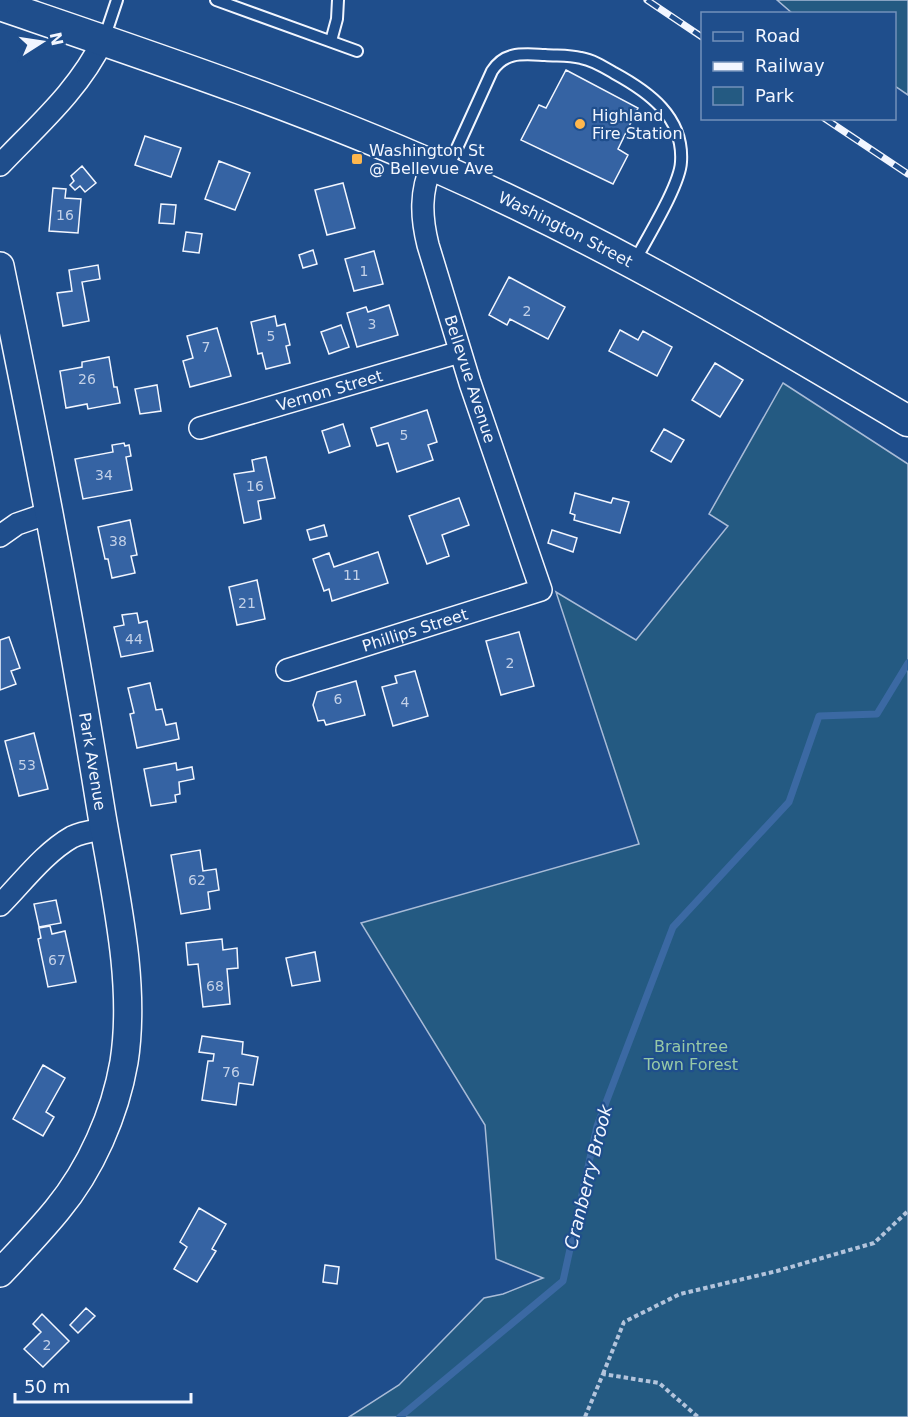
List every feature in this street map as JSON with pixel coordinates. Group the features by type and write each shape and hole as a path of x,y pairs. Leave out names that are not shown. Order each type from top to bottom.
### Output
{"main road":[{"name":"Washington Street","path":"0,5 265,98 439,168 634,264 814,365 908,421"}],"street":[{"path":"0,165 73,89 90,66 103,40"},
{"name":"Bellevue Avenue","path":"439,168 427,176 423,196 423,221 428,245 460,352 541,590"},
{"name":"Park Avenue","path":"0,266 84,700 128,986 123,1063 107,1120 91,1158 70,1192 0,1273"},
{"name":"Vernon Street","path":"200,428 460,352"},
{"path":"0,536 16,524 49,513"},
{"name":"Phillips Street","path":"287,670 541,590"},
{"path":"0,905 65,842 81,834 104,829"}],"lane":[{"path":"103,40 117,0"},
{"path":"216,0 357,51"},
{"path":"331,41 338,19 339,0"},
{"path":"439,168 492,71 502,59 516,54 572,56 593,61 641,88 658,101 671,120 679,140 681,162 677,180 634,264"}],"path":[{"path":"585,1417 624,1323 680,1293 777,1271 874,1243 908,1211"},
{"path":"603,1374 659,1383 698,1417"}],"green space":[{"path":"777,0 908,0 908,95 896,87 896,12 791,12"},
{"name":"Braintree Town Forest","path":"783,383 908,464 908,1417 349,1417 399,1385 484,1298 503,1294 543,1278 496,1259 485,1125 361,923 639,844 556,592 636,640 728,526 709,514"}],"building":[{"name":"Highland Fire Station","path":"566,70 638,108 618,149 628,155 613,184 521,140 539,105 546,108"},
{"path":"145,136 181,148 171,177 135,165"},
{"path":"219,161 250,173 235,210 205,199"},
{"path":"82,166 96,183 85,192 80,186 75,190 70,185 74,181 71,176"},
{"path":"343,183 355,228 327,235 315,190"},
{"path":"53,188 66,189 65,198 81,199 78,233 49,231"},
{"path":"161,204 176,205 174,224 159,223"},
{"path":"186,232 202,234 199,253 183,251"},
{"path":"313,250 317,264 303,268 299,255"},
{"path":"374,251 383,284 354,291 345,259"},
{"path":"98,265 100,279 82,282 89,321 63,326 57,293 72,291 69,270"},
{"path":"509,277 565,307 548,339 510,319 507,325 489,315"},
{"path":"389,305 398,335 357,347 347,313 366,307 368,312"},
{"path":"275,316 277,326 285,324 290,345 286,346 290,363 266,369 262,353 258,354 251,322"},
{"path":"341,325 349,347 329,354 321,332"},
{"path":"217,328 231,376 190,387 183,361 193,358 187,336"},
{"path":"620,330 638,340 643,331 672,347 657,376 609,351"},
{"path":"109,357 114,387 117,387 120,403 88,409 87,404 66,408 60,371 82,367 82,362"},
{"path":"715,363 743,380 720,417 692,400"},
{"path":"157,385 161,411 140,414 135,389"},
{"path":"427,410 437,442 428,445 433,460 397,472 388,443 377,446 371,428"},
{"path":"343,424 350,446 329,453 322,431"},
{"path":"664,429 684,440 671,462 651,451"},
{"path":"124,443 125,446 129,445 131,456 126,457 132,490 83,499 75,459 113,452 112,445"},
{"path":"266,457 275,498 258,501 261,519 244,523 234,474 254,471 252,460"},
{"path":"575,493 611,503 613,498 629,502 620,533 574,520 575,515 570,513"},
{"path":"459,498 469,525 442,535 449,556 427,564 409,516"},
{"path":"130,520 137,555 131,556 135,573 112,578 98,527"},
{"path":"324,525 327,536 310,540 307,530"},
{"path":"552,530 577,538 573,552 548,543"},
{"path":"378,552 388,583 332,601 329,589 324,591 313,559 329,553 334,567"},
{"path":"257,580 265,619 237,625 229,587"},
{"path":"137,613 139,623 147,621 153,651 121,657 114,627 124,625 122,615"},
{"path":"519,632 534,686 501,695 486,641"},
{"path":"9,637 20,668 11,671 16,684 0,690 0,640"},
{"path":"415,671 428,716 393,726 382,687 397,683 395,676"},
{"path":"356,681 365,715 326,725 324,720 318,721 313,705 317,692"},
{"path":"150,683 156,710 162,709 166,725 176,723 179,739 137,748 130,714 134,713 128,688"},
{"path":"34,733 48,789 19,796 5,741"},
{"path":"176,763 177,770 192,767 194,779 179,782 180,794 175,795 176,802 151,806 144,769"},
{"path":"200,850 203,871 216,869 219,890 208,892 210,909 181,914 171,855"},
{"path":"56,900 61,923 39,927 34,904"},
{"path":"50,926 52,934 65,931 76,982 48,987 38,939 41,938 39,928"},
{"path":"222,939 223,950 237,948 238,968 227,969 230,1004 203,1007 198,964 188,965 186,943"},
{"path":"315,952 320,981 292,986 286,958"},
{"path":"202,1036 243,1042 242,1054 258,1057 253,1085 239,1083 236,1105 202,1100 208,1061 213,1061 214,1054 199,1052"},
{"path":"43,1065 65,1078 46,1112 54,1117 43,1136 13,1119"},
{"path":"199,1208 226,1224 212,1249 216,1251 197,1282 174,1269 187,1247 180,1242"},
{"path":"325,1265 339,1267 337,1284 323,1282"},
{"path":"86,1308 95,1316 78,1333 70,1325"},
{"path":"42,1314 69,1341 43,1367 24,1349 41,1332 33,1324"}],"waterway":[{"name":"Cranberry Brook","path":"400,1417 563,1281 597,1126 673,927 789,802 819,716 877,714 908,663"}],"railway":[{"path":"647,0 701,36"},
{"path":"827,120 908,174"}],"place":[{"name":"Highland Fire Station","path":"580,124"},
{"name":"Washington St @ Bellevue Ave","path":"357,159"}]}
